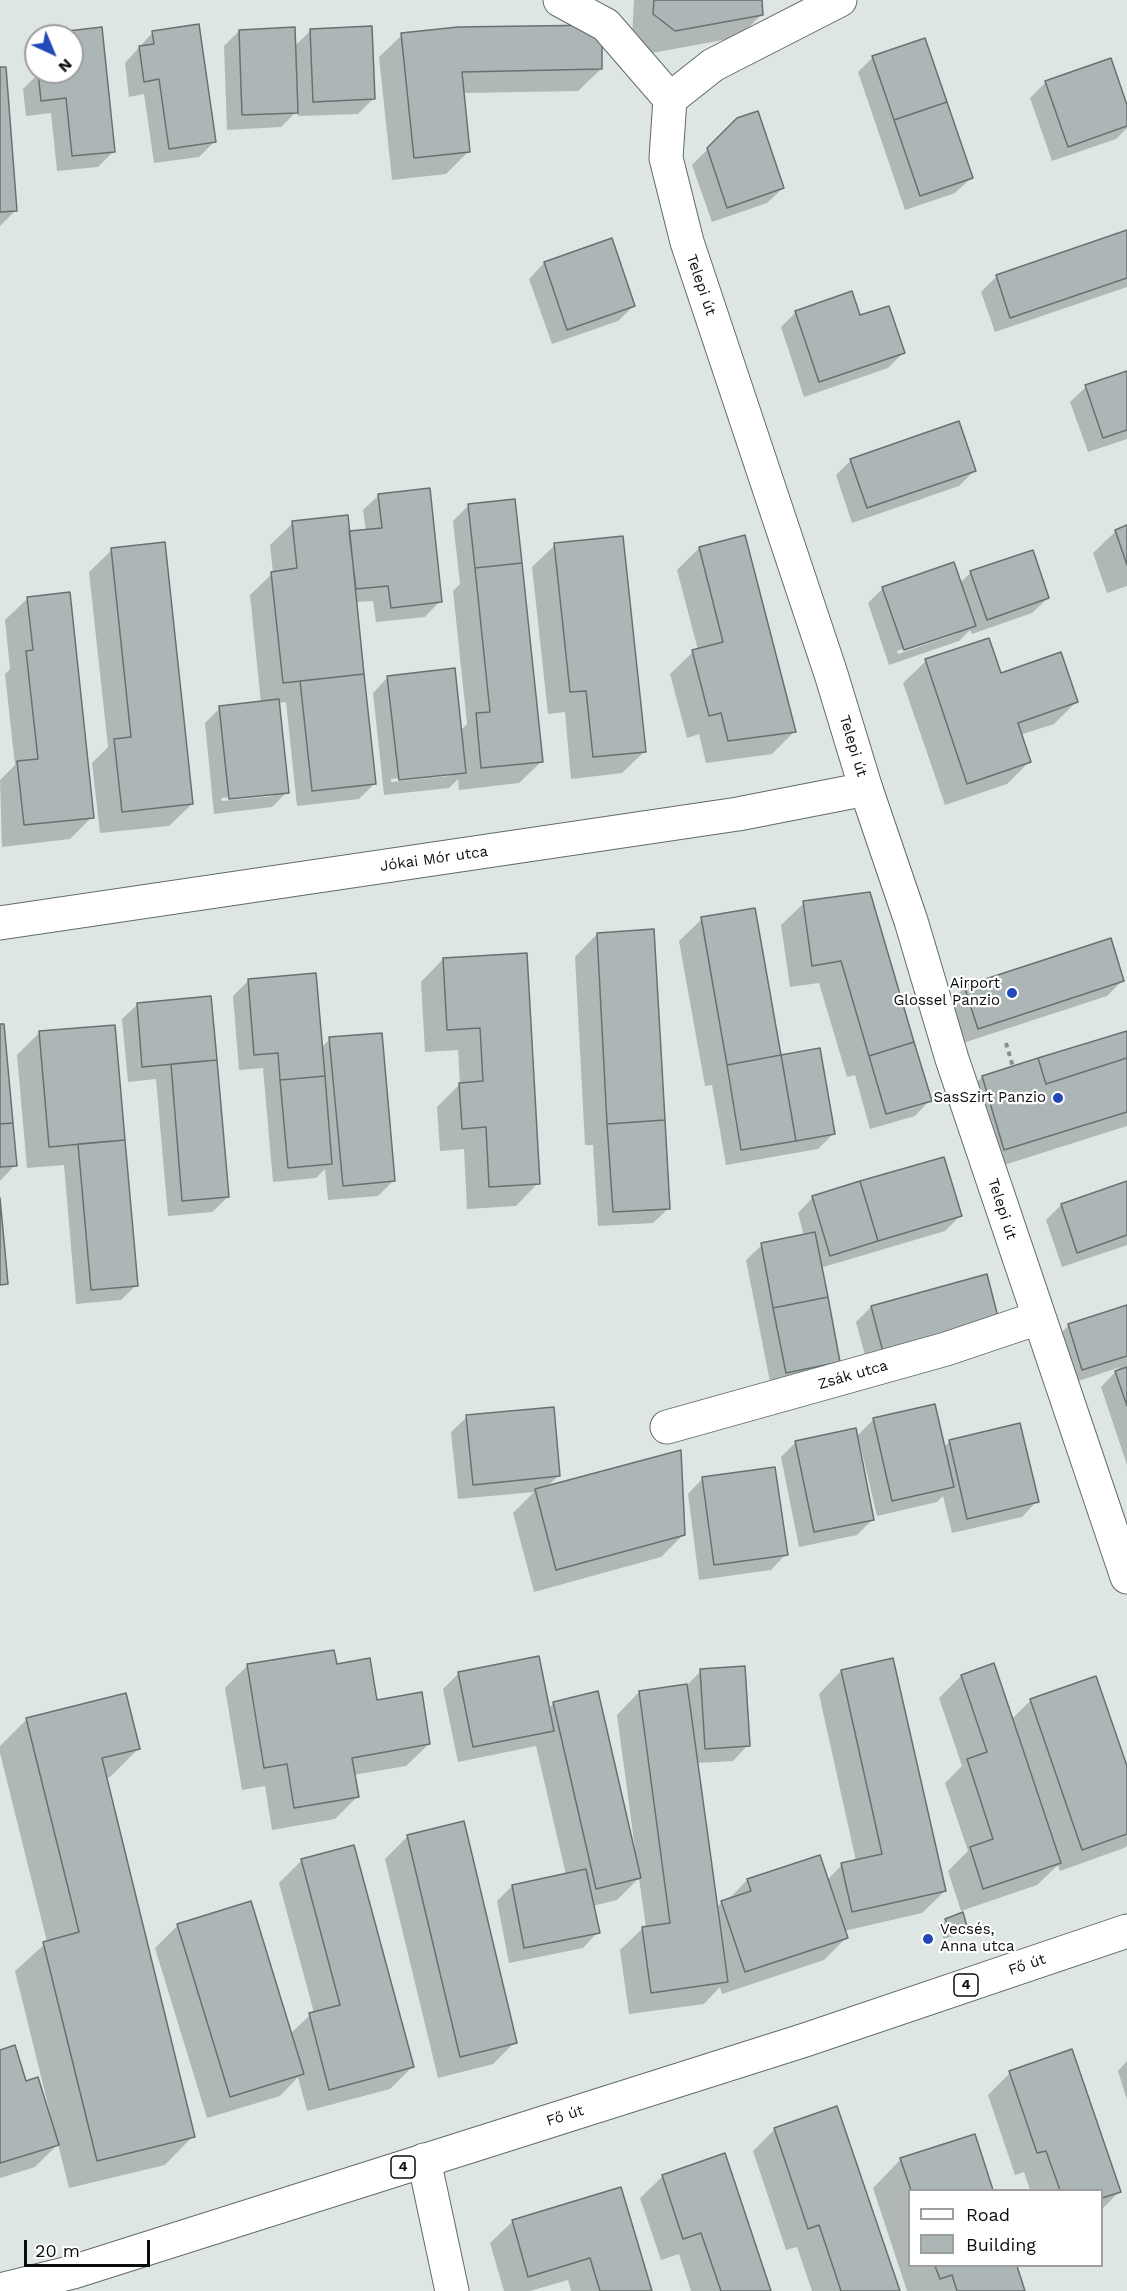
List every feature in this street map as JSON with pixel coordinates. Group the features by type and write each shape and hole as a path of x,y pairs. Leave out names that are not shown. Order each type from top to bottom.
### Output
{"main road":[{"path":"560,0 608,12 669,99 714,65 840,0"},
{"name":"Telepi út","path":"669,99 666,158 687,242 831,674 866,789 911,921 952,1059 1127,1578"},
{"name":"Jókai Mór utca","path":"0,923 738,814 866,789"},
{"name":"Zsák utca","path":"667,1427 946,1348 1038,1318"},
{"name":"Fő út","path":"0,2290 74,2272 806,2040 1127,1931"},
{"path":"424,2160 452,2291"}],"path":[{"path":"1006,1044 1013,1067"}],"building":[{"path":"654,0 762,0 763,15 675,31 653,14"},
{"path":"199,24 216,142 169,149 159,79 144,82 139,46 154,44 152,31"},
{"path":"602,25 602,69 462,72 470,152 414,158 401,33 458,27"},
{"path":"372,26 375,99 313,102 310,29"},
{"path":"102,27 115,152 72,156 66,98 41,101 39,84 84,84 84,29"},
{"path":"295,27 298,113 242,115 239,30"},
{"path":"925,38 947,102 894,120 872,56"},
{"path":"1111,58 1127,105 1127,126 1068,147 1045,81"},
{"path":"0,67 6,67 17,211 0,212"},
{"path":"947,102 973,178 920,196 894,120"},
{"path":"758,111 784,188 727,208 707,148 737,118"},
{"path":"1127,230 1127,278 1010,318 996,275"},
{"path":"612,238 635,306 567,330 544,262"},
{"path":"852,291 860,315 889,306 905,353 819,382 795,311"},
{"path":"1127,371 1127,430 1103,438 1085,385"},
{"path":"959,421 976,471 867,508 850,459"},
{"path":"430,488 442,602 391,608 388,586 356,589 349,531 382,528 378,494"},
{"path":"515,499 522,563 475,568 468,504"},
{"path":"348,515 364,674 283,683 271,572 297,568 292,521"},
{"path":"1127,525 1127,565 1115,530"},
{"path":"745,535 796,732 728,741 721,713 709,716 692,650 723,642 699,547"},
{"path":"623,536 646,752 593,757 586,691 570,692 554,543"},
{"path":"165,542 193,804 122,812 114,739 131,737 111,548"},
{"path":"1033,550 1049,598 987,620 970,571"},
{"path":"954,562 976,626 904,650 882,587"},
{"path":"522,563 543,762 481,768 476,713 490,712 475,568"},
{"path":"70,592 94,818 24,825 17,761 38,759 26,651 33,650 27,597"},
{"path":"989,638 1001,673 1061,652 1078,702 1018,723 1031,762 967,784 925,659"},
{"path":"455,668 466,773 399,780 387,676"},
{"path":"364,674 376,784 312,791 300,681"},
{"path":"279,699 289,793 229,799 219,706"},
{"path":"870,892 914,1042 869,1056 841,961 812,966 803,901"},
{"path":"755,908 781,1055 727,1065 701,917"},
{"path":"654,929 665,1120 607,1124 597,933"},
{"path":"1111,938 1124,981 978,1029 964,986"},
{"path":"527,953 540,1184 489,1187 486,1127 462,1129 459,1083 483,1081 480,1028 447,1030 443,958"},
{"path":"316,973 325,1076 280,1080 278,1053 254,1055 248,979"},
{"path":"211,996 217,1060 142,1067 137,1003"},
{"path":"0,1024 4,1024 13,1123 0,1124"},
{"path":"115,1025 125,1140 49,1147 39,1031"},
{"path":"1127,1031 1127,1058 1046,1084 1038,1058"},
{"path":"382,1033 395,1181 343,1186 329,1037"},
{"path":"914,1042 932,1101 886,1114 869,1056"},
{"path":"820,1048 835,1134 796,1141 781,1055"},
{"path":"781,1055 796,1141 741,1150 727,1065"},
{"name":"SasSzirt Panzio","path":"1038,1058 1046,1084 1127,1058 1127,1112 1004,1150 982,1076"},
{"path":"217,1060 229,1197 182,1201 171,1064"},
{"path":"325,1076 332,1164 288,1168 280,1080"},
{"path":"665,1120 670,1209 613,1212 607,1124"},
{"path":"13,1123 17,1166 0,1167 0,1124"},
{"path":"125,1140 138,1286 91,1290 78,1144"},
{"path":"944,1157 962,1216 878,1241 860,1181"},
{"path":"860,1181 878,1241 830,1256 812,1196"},
{"path":"1127,1181 1127,1235 1077,1253 1061,1204"},
{"path":"0,1198 8,1284 0,1285"},
{"path":"815,1232 828,1297 773,1308 761,1243"},
{"path":"987,1274 999,1321 883,1352 871,1306"},
{"path":"828,1297 840,1362 786,1373 773,1308"},
{"path":"1127,1305 1127,1356 1082,1370 1068,1324"},
{"path":"1127,1367 1127,1406 1115,1371"},
{"path":"935,1404 954,1487 892,1501 873,1418"},
{"path":"554,1407 560,1476 473,1485 466,1415"},
{"path":"1020,1423 1039,1502 967,1519 949,1440"},
{"path":"856,1428 874,1520 814,1532 795,1441"},
{"path":"681,1450 685,1535 556,1570 535,1489"},
{"path":"775,1467 788,1555 714,1565 702,1477"},
{"path":"334,1650 337,1664 370,1658 377,1700 422,1692 430,1744 352,1758 359,1797 294,1808 287,1764 264,1768 247,1664"},
{"path":"539,1656 554,1731 473,1747 458,1672"},
{"path":"893,1658 946,1891 852,1912 841,1863 882,1854 841,1670"},
{"path":"994,1663 1061,1863 983,1889 970,1847 993,1839 967,1759 987,1752 961,1675"},
{"path":"745,1666 750,1746 705,1749 700,1669"},
{"path":"1096,1676 1127,1766 1127,1834 1082,1850 1030,1699"},
{"path":"687,1684 728,1982 651,1993 642,1927 670,1923 639,1691"},
{"path":"598,1691 641,1878 596,1889 553,1702"},
{"path":"126,1693 140,1749 102,1758 195,2137 97,2161 43,1942 79,1932 26,1718"},
{"path":"464,1821 517,2043 460,2057 407,1835"},
{"path":"354,1845 414,2067 329,2090 309,2013 340,2005 301,1859"},
{"path":"820,1855 848,1938 745,1972 721,1901 751,1891 747,1879"},
{"path":"586,1869 600,1933 524,1948 512,1885"},
{"path":"251,1901 304,2074 230,2097 177,1924"},
{"path":"963,1912 967,1927 951,1932 945,1919"},
{"path":"15,2045 26,2081 38,2077 59,2145 0,2163 0,2050"},
{"path":"1072,2049 1121,2192 1103,2198 1103,2189 1060,2189 1046,2151 1037,2153 1009,2071"},
{"path":"837,2106 900,2291 841,2291 819,2225 808,2229 774,2128"},
{"path":"975,2134 993,2189 911,2189 900,2158"},
{"path":"725,2153 771,2291 721,2291 701,2233 683,2239 662,2175"},
{"path":"621,2187 652,2291 600,2291 590,2258 528,2277 512,2220"},
{"path":"935,2267 1017,2267 1025,2291 957,2291 952,2275 940,2279"}],"place":[{"name":"Airport Glossel Panzio","path":"1012,993"},
{"name":"SasSzirt Panzio","path":"1058,1098"},
{"name":"Vecsés, Anna utca","path":"928,1939"}]}
